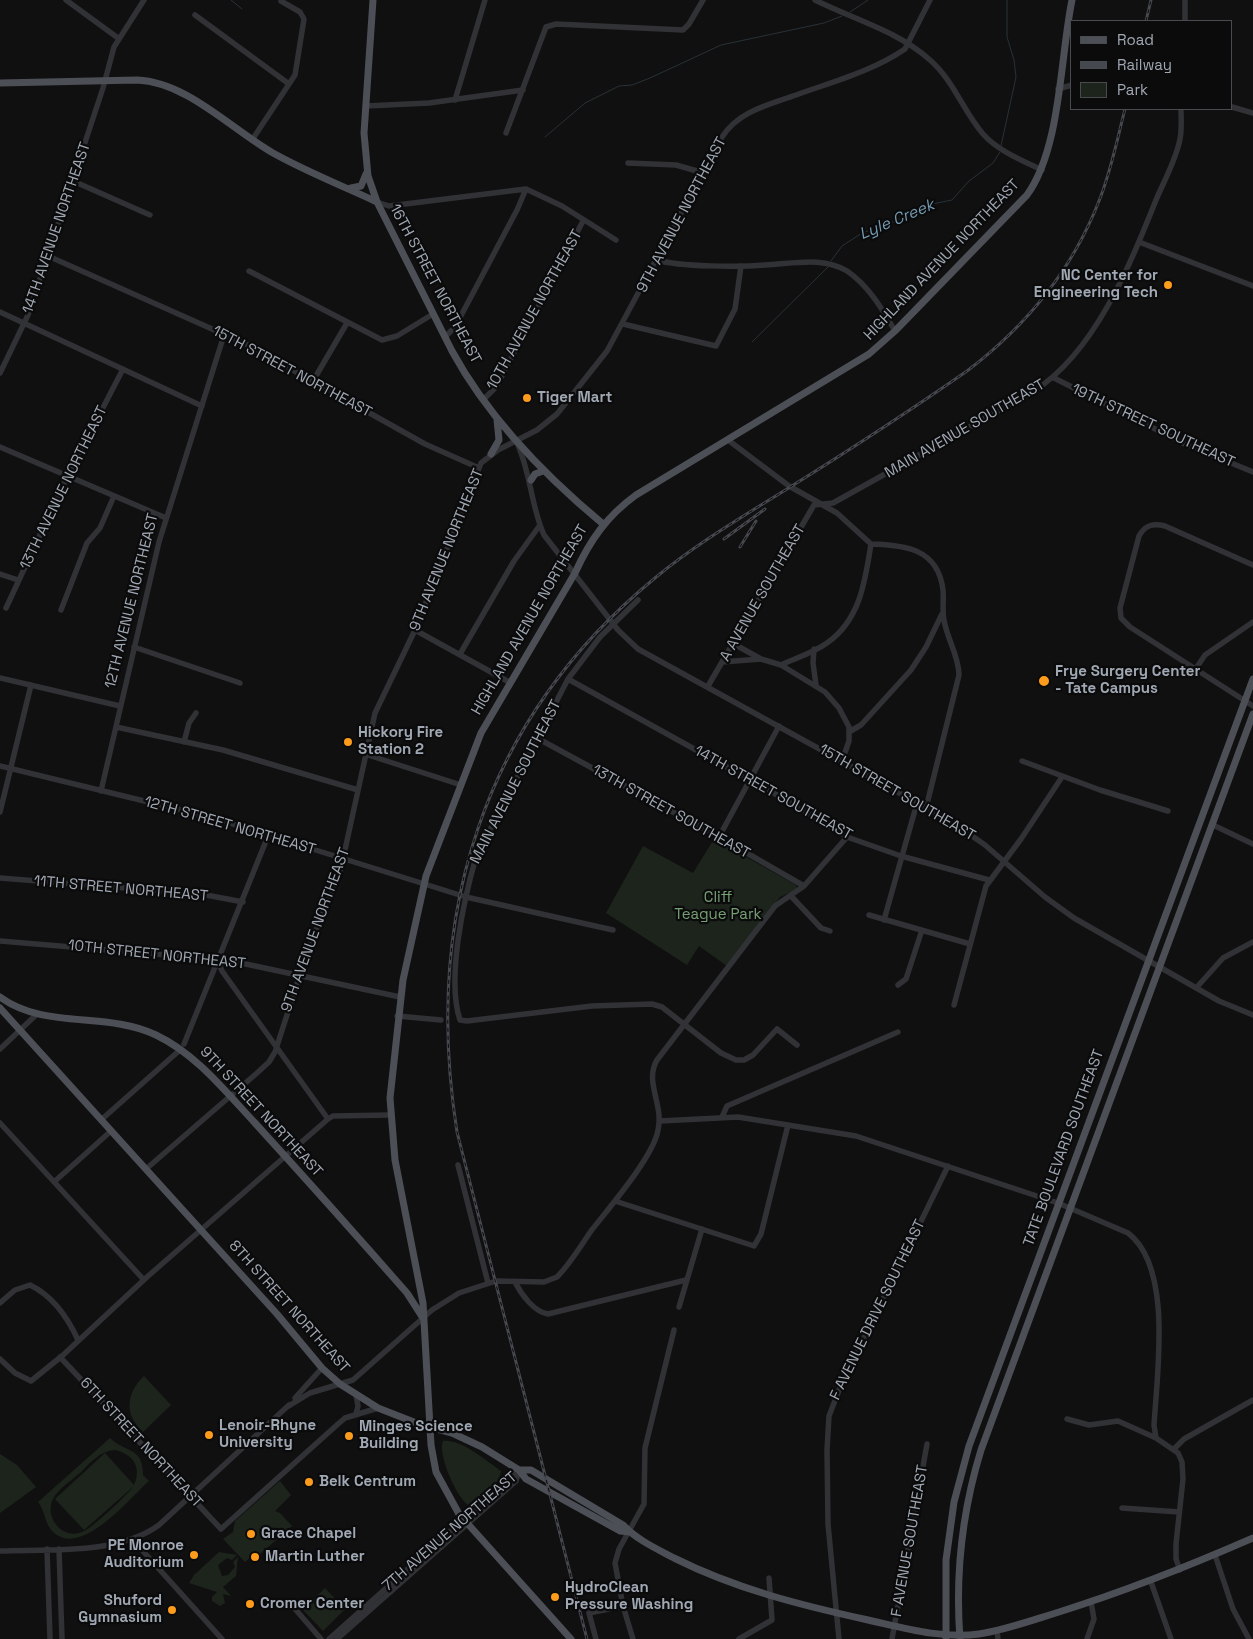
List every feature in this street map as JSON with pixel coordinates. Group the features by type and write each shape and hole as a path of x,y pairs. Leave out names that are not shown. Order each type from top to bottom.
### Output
{"main road":[{"path":"373,0 364,145 367,170 377,202"},
{"name":"HIGHLAND AVENUE NORTHEAST","path":"430,1427 423,1304 395,1160 390,1115 391,1075 400,997 424,884 481,733 509,682 575,573 585,551 603,524 636,495 861,360 896,331 1020,204 1033,187 1048,154 1072,0"},
{"name":"16TH STREET NORTHEAST","path":"0,83 144,80 169,86 288,161 377,202 459,364 516,441 543,471 603,524"},
{"path":"348,188 361,186 367,170"},
{"path":"491,454 496,447 500,433 496,415"},
{"path":"530,480 535,474 543,471"},
{"name":"TATE BOULEVARD SOUTHEAST","path":"946,1638 946,1560 954,1502 961,1473 1058,1203 1253,679"},
{"name":"TATE BOULEVARD SOUTHEAST","path":"960,1638 959,1554 970,1488 981,1450 1253,714"},
{"name":"9TH STREET NORTHEAST","path":"0,996 16,1007 37,1014 127,1024 183,1047 285,1156 407,1293 423,1318"},
{"name":"8TH STREET NORTHEAST","path":"0,1008 277,1314 322,1368 340,1384 378,1408 462,1437 519,1470"},
{"path":"430,1427 432,1458 436,1472 449,1498 568,1636"},
{"path":"519,1470 526,1479 549,1492 620,1531 630,1532"},
{"path":"519,1470 531,1470 624,1525 630,1532 689,1565 770,1596 946,1638 960,1638 997,1631 1091,1602 1151,1582 1253,1538"}],"street":[{"path":"66,0 118,38"},
{"path":"104,80 118,38 144,0"},
{"path":"455,100 485,0"},
{"path":"506,133 540,40 548,26 556,24 684,30 703,0"},
{"path":"815,0 907,42 929,58 944,74 987,138 1005,151 1042,170"},
{"name":"9TH AVENUE NORTHEAST","path":"146,1169 269,1062 276,1048 299,975 343,859 377,706 415,630 484,459 537,430 557,414 607,351 658,260 725,133 734,122 745,114 879,63 905,49 930,0"},
{"path":"1185,0 1185,20"},
{"path":"252,140 297,70 304,21 302,13 281,1"},
{"path":"195,15 289,84"},
{"name":"14TH AVENUE NORTHEAST","path":"0,373 24,323 48,256 104,80"},
{"path":"1058,89 1070,86"},
{"path":"366,106 408,105 523,90"},
{"path":"1233,107 1253,113"},
{"name":"MAIN AVENUE SOUTHEAST","path":"820,503 833,503 1054,378 1100,318 1126,272 1178,145 1181,110"},
{"path":"628,163 676,165 704,172"},
{"path":"73,180 150,215"},
{"path":"445,337 456,324 517,210 526,189"},
{"path":"377,202 389,206 526,189 553,201 616,240"},
{"name":"10TH AVENUE NORTHEAST","path":"484,399 496,386 583,221"},
{"path":"1139,242 1253,286"},
{"name":"15TH STREET NORTHEAST","path":"48,256 224,335 313,381 425,444 479,468"},
{"path":"658,260 741,266 815,262 840,267 863,285 896,331"},
{"path":"623,324 716,346 735,309 741,266"},
{"path":"249,271 378,339 387,340 433,314"},
{"path":"0,312 202,406"},
{"path":"313,381 347,323"},
{"name":"12TH AVENUE NORTHEAST","path":"101,791 149,577 224,335"},
{"name":"13TH AVENUE NORTHEAST","path":"6,608 65,481 123,369"},
{"name":"19TH STREET SOUTHEAST","path":"1054,378 1185,444 1253,472"},
{"path":"728,440 790,487 845,519 871,544 900,544 920,551 931,562 939,576 943,591 943,612 946,631 959,668 955,697 926,808"},
{"path":"516,441 530,480 540,525 550,545 575,573 614,625"},
{"path":"0,447 166,518"},
{"path":"61,610 87,543 100,528 114,496"},
{"name":"A AVENUE SOUTHEAST","path":"708,686 814,505 820,503"},
{"path":"460,654 514,561 540,525"},
{"path":"1253,565 1165,526 1151,525 1143,530 1139,536 1120,602 1120,615 1130,627 1253,706"},
{"path":"781,664 831,640 851,616 864,590 871,544"},
{"path":"0,574 18,580"},
{"name":"MAIN AVENUE SOUTHEAST","path":"638,600 600,637 568,679 479,849 466,897 455,973 456,1000 460,1020 467,1021 592,1006 652,1004 662,1007 685,1025"},
{"path":"849,732 861,725 912,670 926,647 943,612"},
{"path":"1195,670 1205,655 1253,622"},
{"name":"15TH STREET SOUTHEAST","path":"614,625 638,649 708,686 969,833 1004,860 1065,913 1229,1006 1253,1015"},
{"path":"415,630 509,682"},
{"path":"734,644 761,659 781,664 816,685 838,708 849,732 848,748 842,761"},
{"path":"134,647 240,683"},
{"path":"814,649 813,663 816,685"},
{"path":"722,662 761,659"},
{"path":"0,678 120,706"},
{"name":"14TH STREET SOUTHEAST","path":"568,679 750,780 846,837 901,856 989,880"},
{"path":"0,812 31,685"},
{"path":"184,742 189,723 196,712"},
{"path":"719,837 779,726"},
{"path":"116,727 223,750 358,790"},
{"name":"13TH STREET SOUTHEAST","path":"537,738 719,837 804,886"},
{"path":"365,754 461,785"},
{"path":"1022,761 1062,777 1168,811"},
{"name":"12TH STREET NORTHEAST","path":"0,766 210,817 466,897 613,930"},
{"path":"954,1005 983,894 989,880 1021,839 1062,777"},
{"path":"884,920 917,803"},
{"path":"1213,826 1253,844"},
{"path":"101,1120 183,1047 268,836"},
{"path":"287,1407 310,1393 340,1384 360,1375 448,1298 496,1281 544,1282 557,1278 615,1201 654,1142 660,1121 659,1105 651,1072 656,1060 685,1025 775,906 804,886 846,837"},
{"name":"11TH STREET NORTHEAST","path":"0,878 201,894 242,902"},
{"path":"791,896 821,928 830,931"},
{"path":"869,916 970,944"},
{"path":"898,985 906,979 922,930"},
{"name":"10TH STREET NORTHEAST","path":"0,940 218,959 400,997"},
{"path":"1197,987 1222,958 1253,942"},
{"path":"218,959 222,971 328,1119"},
{"path":"0,1049 37,1014"},
{"path":"397,1016 441,1020"},
{"path":"685,1025 721,1053 740,1061 753,1055 778,1030 797,1045"},
{"path":"722,1117 727,1106 898,1032"},
{"path":"0,1359 15,1373 31,1381 328,1119 333,1116 390,1115"},
{"path":"660,1121 722,1117 856,1136 1058,1203 1124,1230 1136,1240 1150,1266 1159,1310 1154,1425 1156,1438"},
{"path":"0,1123 144,1280"},
{"path":"615,1201 754,1246 761,1234 788,1125"},
{"path":"54,1182 111,1131"},
{"path":"458,1165 488,1283"},
{"name":"F AVENUE DRIVE SOUTHEAST","path":"839,1639 828,1524 828,1428 831,1410 948,1166"},
{"path":"679,1307 702,1229"},
{"path":"515,1282 538,1310 548,1314 686,1280"},
{"path":"0,1302 15,1290 30,1285 45,1292 56,1304 78,1340"},
{"path":"633,1639 623,1606 615,1563 618,1549 630,1532 644,1504 645,1448 674,1330"},
{"name":"6TH STREET NORTHEAST","path":"60,1357 221,1529 338,1424 356,1414"},
{"path":"0,1551 59,1549 133,1540 159,1525 287,1407 322,1368"},
{"path":"356,1395 358,1406 356,1414 378,1408"},
{"path":"1174,1449 1184,1439 1253,1400"},
{"path":"1067,1419 1089,1425 1118,1421 1156,1438 1174,1449 1181,1458 1182,1472 1176,1555 1180,1570"},
{"name":"F AVENUE SOUTHEAST","path":"892,1639 896,1626 926,1444"},
{"name":"7TH AVENUE NORTHEAST","path":"329,1639 466,1520 516,1481 519,1470"},
{"path":"1122,1508 1179,1512"},
{"name":"7TH AVENUE NORTHEAST","path":"337,1639 466,1520"},
{"path":"133,1540 222,1639"},
{"path":"47,1549 50,1639"},
{"path":"59,1549 62,1639"},
{"path":"1215,1555 1233,1609 1249,1639"},
{"path":"739,1639 772,1620 769,1578"},
{"path":"1151,1582 1171,1639"},
{"path":"1087,1639 1094,1619 1091,1602"},
{"path":"596,1639 589,1613 623,1606"},
{"path":"296,1610 321,1639"},
{"path":"997,1631 998,1639"},
{"path":"560,1639 568,1636"}],"green space":[{"name":"Cliff Teague Park","path":"714,839 796,885 797,889 780,897 727,966 699,946 687,965 606,913 643,846 693,873"},
{"path":"144,1376 171,1405 143,1432 133,1418 130,1404 134,1390"},
{"path":"110,1438 137,1455 140,1459 143,1475 149,1481 105,1523 78,1538 65,1538 54,1533 48,1526 38,1502","holes":["115,1450 131,1458 136,1467 137,1472 134,1485 105,1453 55,1499 84,1530 134,1486 94,1525 82,1532 75,1534 62,1530 53,1519 51,1513 51,1506 56,1495 100,1455 105,1452"]},
{"path":"443,1441 458,1443 466,1447 501,1471 499,1480 468,1505 459,1494 445,1465"},
{"path":"0,1454 17,1465 36,1487 0,1513"},
{"path":"280,1481 291,1495 275,1511 280,1513 292,1526 259,1555 256,1552 245,1562 223,1539 233,1532 235,1521"},
{"path":"219,1552 237,1555 232,1560 227,1558 218,1565 222,1576 228,1575 235,1567 233,1562 238,1557 236,1576 223,1587 231,1596 223,1594 225,1603 220,1606 212,1601 212,1597 217,1592 189,1583 194,1575"},
{"path":"325,1588 345,1609 323,1631 303,1610"}],"waterway":[{"path":"231,0 242,9"},
{"path":"850,12 868,0"},
{"name":"Lyle Creek","path":"1001,146 1016,77 1014,60 1007,37 1007,0"},
{"path":"545,137 585,103 619,86 632,85 650,78 721,45 824,23 842,16"},
{"name":"Lyle Creek","path":"831,261 842,246 862,233 896,221 927,205 952,200 969,181 993,163 1000,152"},
{"name":"Lyle Creek","path":"752,342 828,267"}],"railway":[{"path":"1146,20 1151,0"},
{"path":"587,1639 457,1132 449,1052 449,974 459,899 478,827 507,759 546,694 595,634 655,578 720,531 855,446 967,371 1008,336 1027,316 1061,274 1088,226 1107,178 1125,110"},
{"path":"724,539 765,509"},
{"path":"740,547 756,521"}],"place":[{"name":"NC Center for Engineering Tech","path":"1168,285"},
{"name":"Tiger Mart","path":"527,398"},
{"name":"Frye Surgery Center - Tate Campus","path":"1044,681"},
{"name":"Hickory Fire Station 2","path":"348,742"},
{"name":"Lenoir-Rhyne University","path":"209,1435"},
{"name":"Minges Science Building","path":"349,1436"},
{"name":"Belk Centrum","path":"309,1482"},
{"name":"Grace Chapel","path":"251,1534"},
{"name":"PE Monroe Auditorium","path":"194,1555"},
{"name":"Martin Luther","path":"255,1557"},
{"name":"HydroClean Pressure Washing","path":"555,1597"},
{"name":"Cromer Center","path":"250,1604"},
{"name":"Shuford Gymnasium","path":"172,1610"}]}
